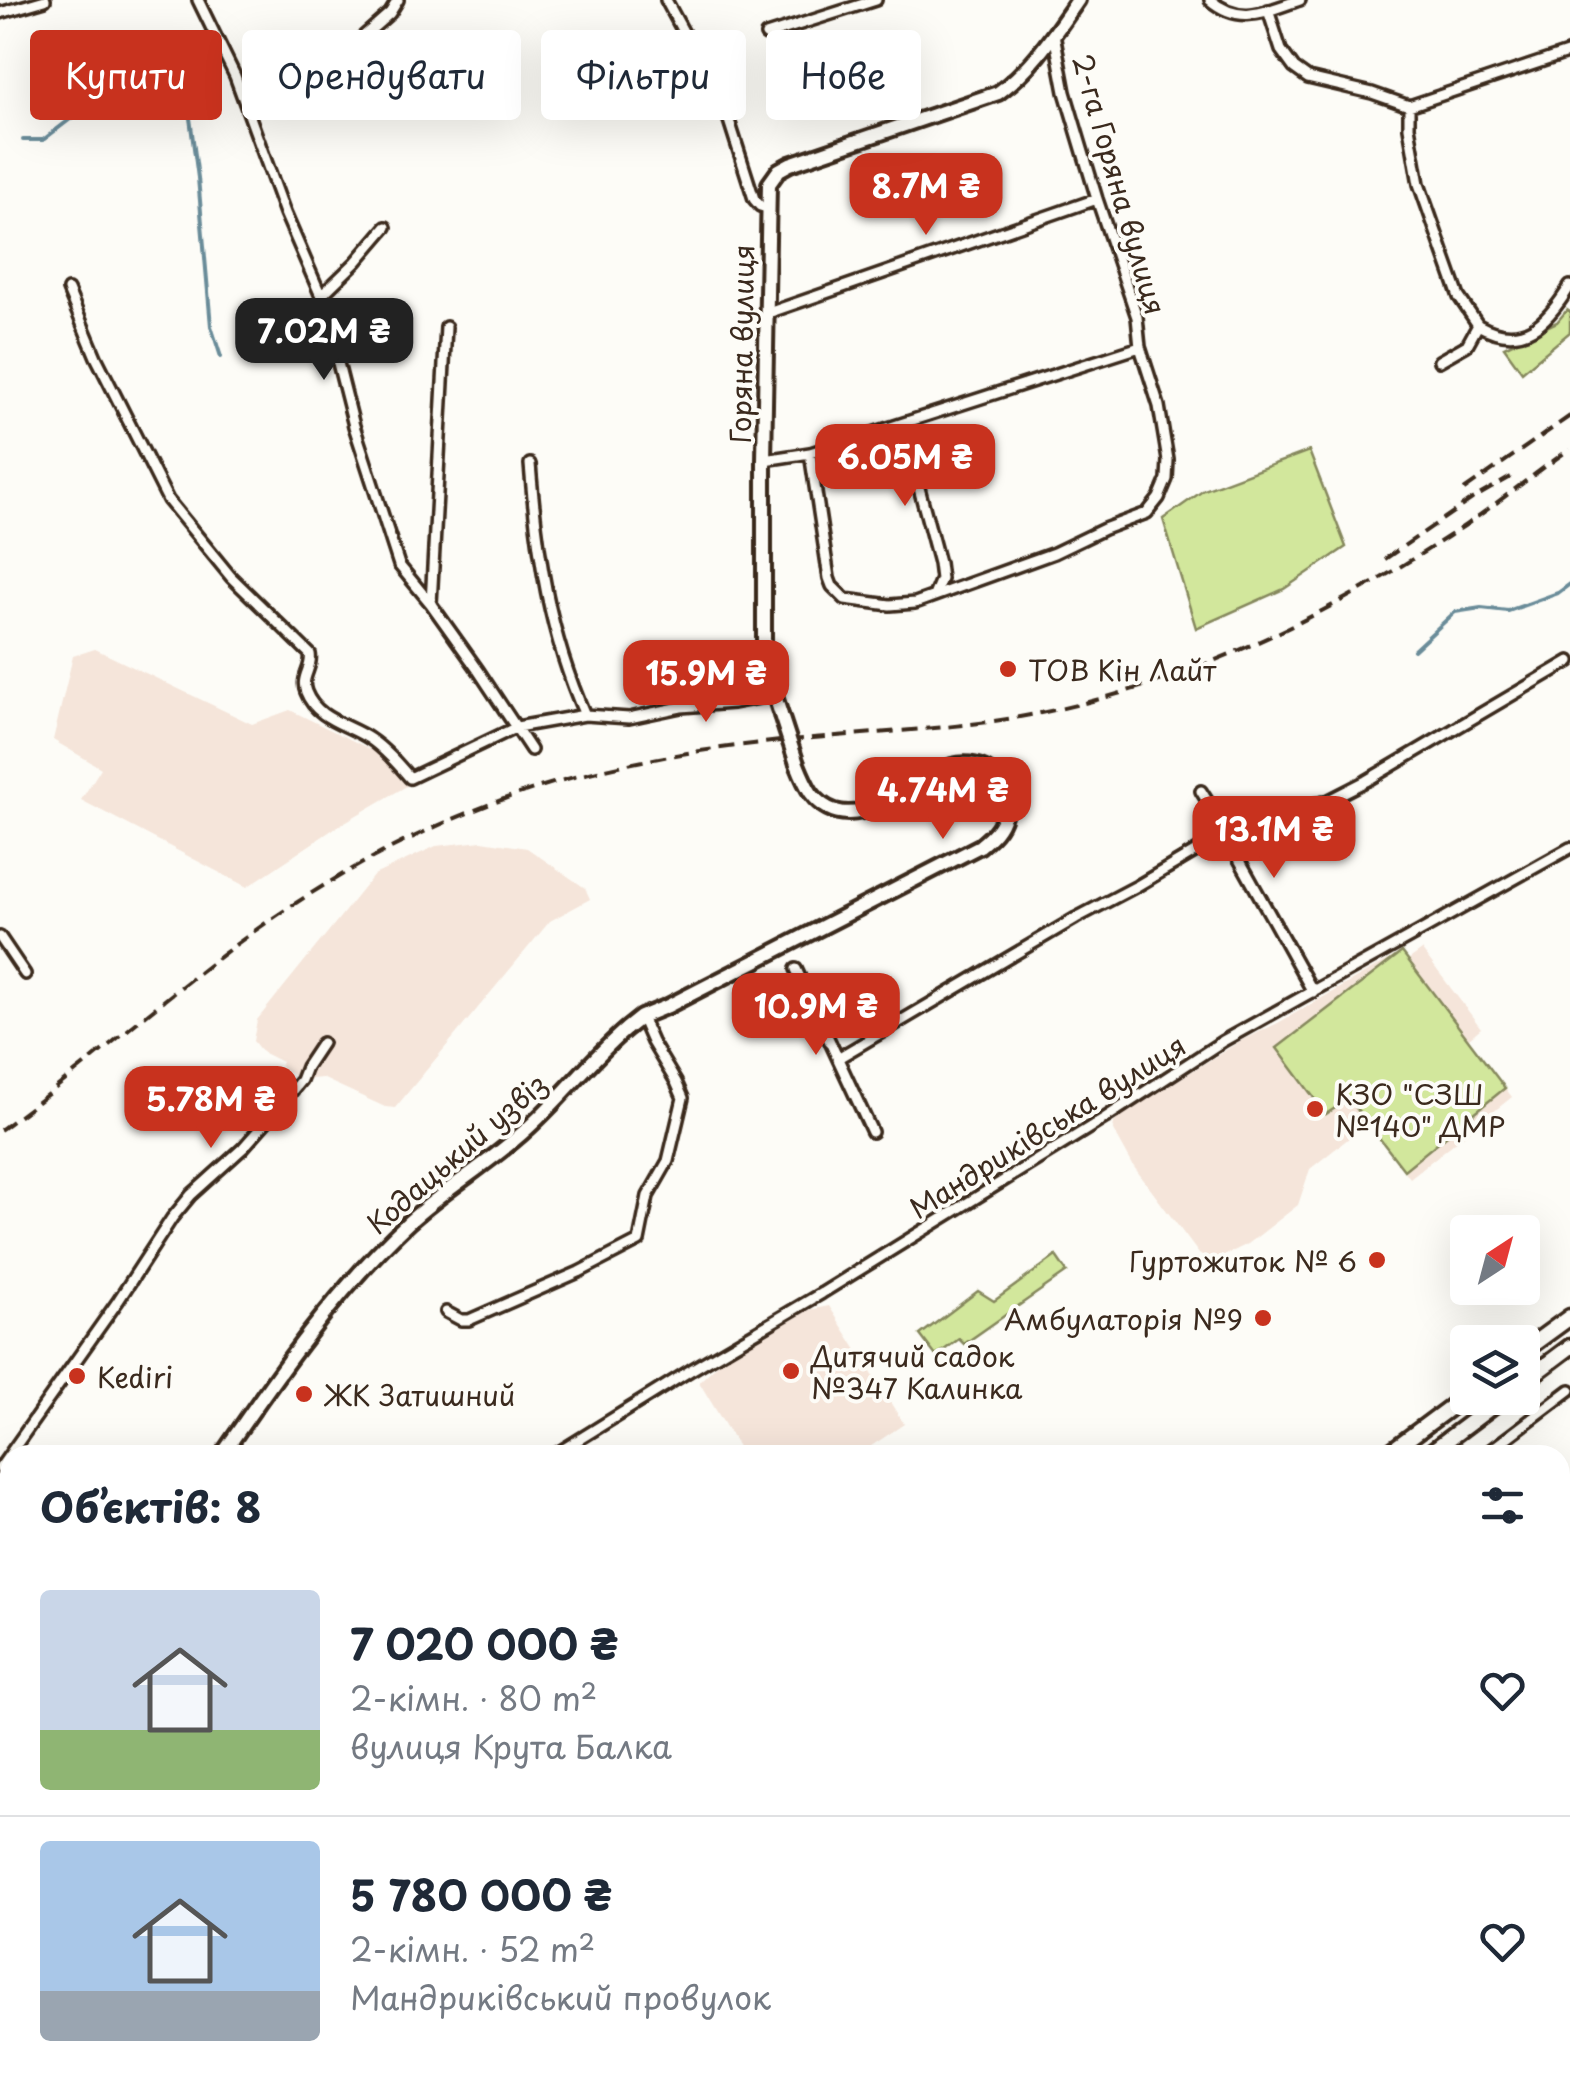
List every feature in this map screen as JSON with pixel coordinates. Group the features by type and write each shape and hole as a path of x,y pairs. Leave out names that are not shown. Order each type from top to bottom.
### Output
{"main road":[{"path":"1540,1338 1570,1316"},
{"path":"1540,1370 1570,1348"},
{"path":"1399,1445 1450,1407"},
{"path":"1441,1445 1481,1415"}],"street":[{"path":"0,12 44,0"},
{"path":"198,0 235,76 321,296 354,426 399,565 431,604 531,750"},
{"path":"371,30 398,0"},
{"name":"Горяна вулиця","path":"666,0 726,112 754,200 768,208 764,652 781,715"},
{"path":"782,30 876,0"},
{"path":"768,208 769,184 779,170 998,92 1014,82 1078,0"},
{"path":"1210,0 1222,10 1248,15 1300,0"},
{"path":"1268,10 1281,50 1294,68 1308,78 1372,92 1409,106 1570,52"},
{"name":"2-га Горяна вулиця","path":"810,454 829,578 838,594 854,601 915,603 1054,553 1147,514 1160,498 1168,460 1159,406 1140,347 1138,318 1066,92 1054,34"},
{"path":"1409,106 1419,184 1459,297 1478,324 1488,330 1524,334 1556,308 1570,286"},
{"path":"768,313 1097,199"},
{"path":"321,296 386,227"},
{"path":"68,290 96,357 168,500 231,577 310,654 304,684 318,708 330,719 368,737 410,778 518,727 585,715 629,718 681,707 733,704 776,696"},
{"path":"1439,361 1466,345 1478,324"},
{"path":"431,604 446,327"},
{"name":"2-га Горяна вулиця","path":"764,460 810,454 1140,347"},
{"path":"902,424 940,563 934,596"},
{"path":"530,464 535,526 556,638 585,715"},
{"path":"1221,823 1247,812 1325,802 1570,661"},
{"name":"Кодацький узвіз","path":"229,1445 294,1352 387,1244 434,1200 534,1124 609,1044 641,1017 980,846 1000,826 1004,814 1003,789 997,778 976,764 952,766 867,811 844,812 823,805 808,789 781,715"},
{"path":"1201,791 1313,992"},
{"path":"838,1058 1225,834"},
{"name":"Мандриківська вулиця","path":"570,1445 1223,1041 1570,848"},
{"path":"0,936 25,974"},
{"path":"796,969 872,1132"},
{"path":"446,1312 469,1320 639,1242 648,1196 668,1162 684,1098 641,1017"},
{"path":"16,1445 172,1218 280,1107 322,1043"},
{"path":"1497,1445 1570,1390"}],"shaded area":[{"path":"95,649 252,724 290,710 397,764 412,783 338,826 247,887 81,800 101,768 53,740 73,656"},
{"path":"482,841 527,848 585,888 590,899 550,921 395,1108 322,1078 301,1080 280,1066 282,1062 262,1052 253,1041 257,1020 374,875 436,846"},
{"name":"КЗО \"СЗШ №140\" ДМР","path":"1422,950 1481,1028 1468,1039 1512,1097 1410,1178 1368,1123 1310,1169 1298,1205 1248,1244 1211,1262 1199,1254 1134,1167 1113,1129 1114,1123 1242,1040 1402,952 1408,960"},
{"name":"Дитячий садок №347 Калинка","path":"829,1306 904,1424 873,1445 737,1445 699,1382 722,1360 809,1310"}],"green space":[{"path":"1567,310 1570,332 1522,372 1504,347 1557,322"},
{"path":"1309,451 1346,547 1284,589 1196,628 1163,519 1204,490"},
{"path":"1402,952 1505,1088 1404,1170 1349,1099 1326,1114 1277,1048"},
{"path":"1056,1256 1067,1272 964,1344 959,1339 936,1356 920,1335 978,1291 994,1301"}],"waterway":[{"path":"23,140 43,140 73,117 169,91 190,118 211,326 221,357"},
{"path":"1414,650 1455,612 1481,608 1508,611 1558,593 1570,584"}],"railway":[{"path":"1464,490 1570,416"},
{"path":"0,1130 263,925 350,870 441,824 542,786 657,758 774,742 989,722 1130,690 1241,650 1347,598 1465,526 1570,449"},
{"path":"1385,559 1511,477"}],"place":[{"name":"ТОВ Кін Лайт","path":"1008,669"},
{"name":"КЗО \"СЗШ №140\" ДМР","path":"1315,1109"},
{"name":"Гуртожиток № 6","path":"1377,1260"},
{"name":"Амбулаторія №9","path":"1263,1318"},
{"name":"Дитячий садок №347 Калинка","path":"791,1371"},
{"name":"Kediri","path":"77,1376"},
{"name":"ЖК Затишний","path":"304,1394"}]}
